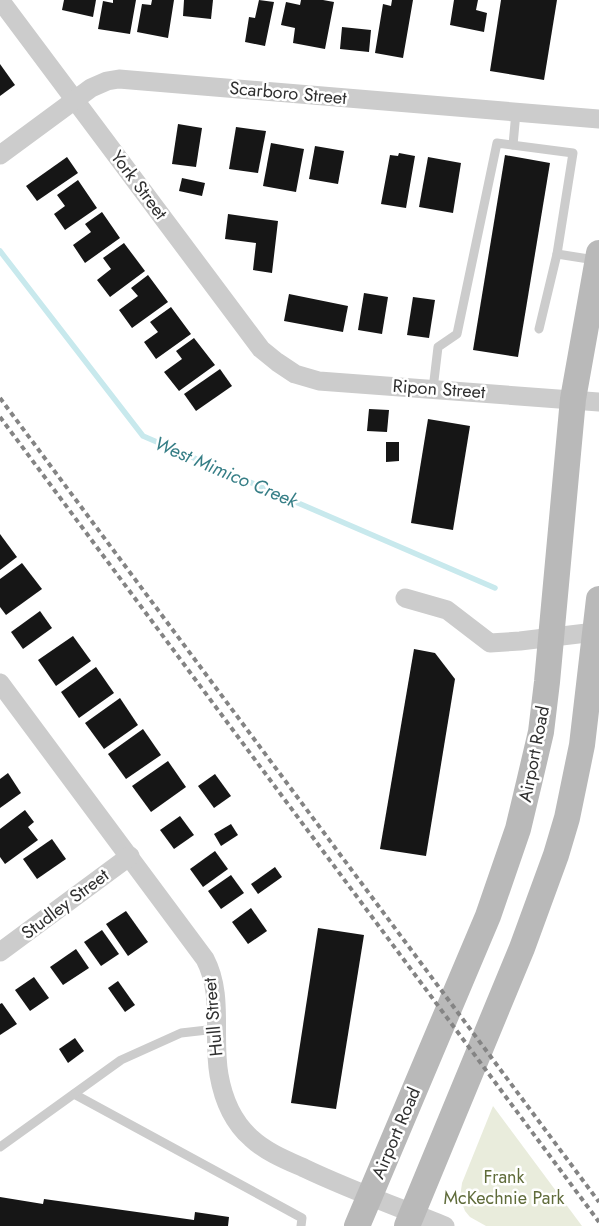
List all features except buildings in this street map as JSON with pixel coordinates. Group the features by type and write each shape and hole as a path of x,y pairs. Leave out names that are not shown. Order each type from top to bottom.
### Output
{"main road":[{"name":"Airport Road","path":"357,1226 474,950 500,883 518,829 541,732 573,399 598,258"},
{"path":"409,1219 522,948 556,855 567,818 582,745 599,600"}],"street":[{"name":"York Street","path":"0,0 261,349 281,365"},
{"name":"Scarboro Street","path":"0,155 91,88 107,81 119,79 599,119"},
{"name":"Ripon Street","path":"281,365 295,374 320,381 599,402"},
{"path":"404,598 447,610 490,643 596,632"},
{"name":"Hull Street","path":"0,683 130,856 208,965 215,991 216,1057 222,1089 233,1115 251,1138 265,1149 369,1196 409,1219 444,1226"},
{"name":"Studley Street","path":"0,952 130,856"}],"lane":[{"path":"512,145 516,112"},
{"path":"433,389 438,347 457,334 497,144 574,153 557,254 539,329"},
{"path":"557,254 598,258"},
{"path":"0,1147 121,1060 181,1033 216,1030"},
{"path":"74,1094 302,1218 301,1226"}],"green space":[{"name":"Frank McKechnie Park","path":"493,1106 582,1226 486,1226 470,1217 465,1211 460,1198 462,1183"}],"waterway":[{"name":"West Mimico Creek","path":"0,251 143,436 495,588"}],"railway":[{"path":"0,398 599,1202"},
{"path":"0,417 599,1222"}]}
